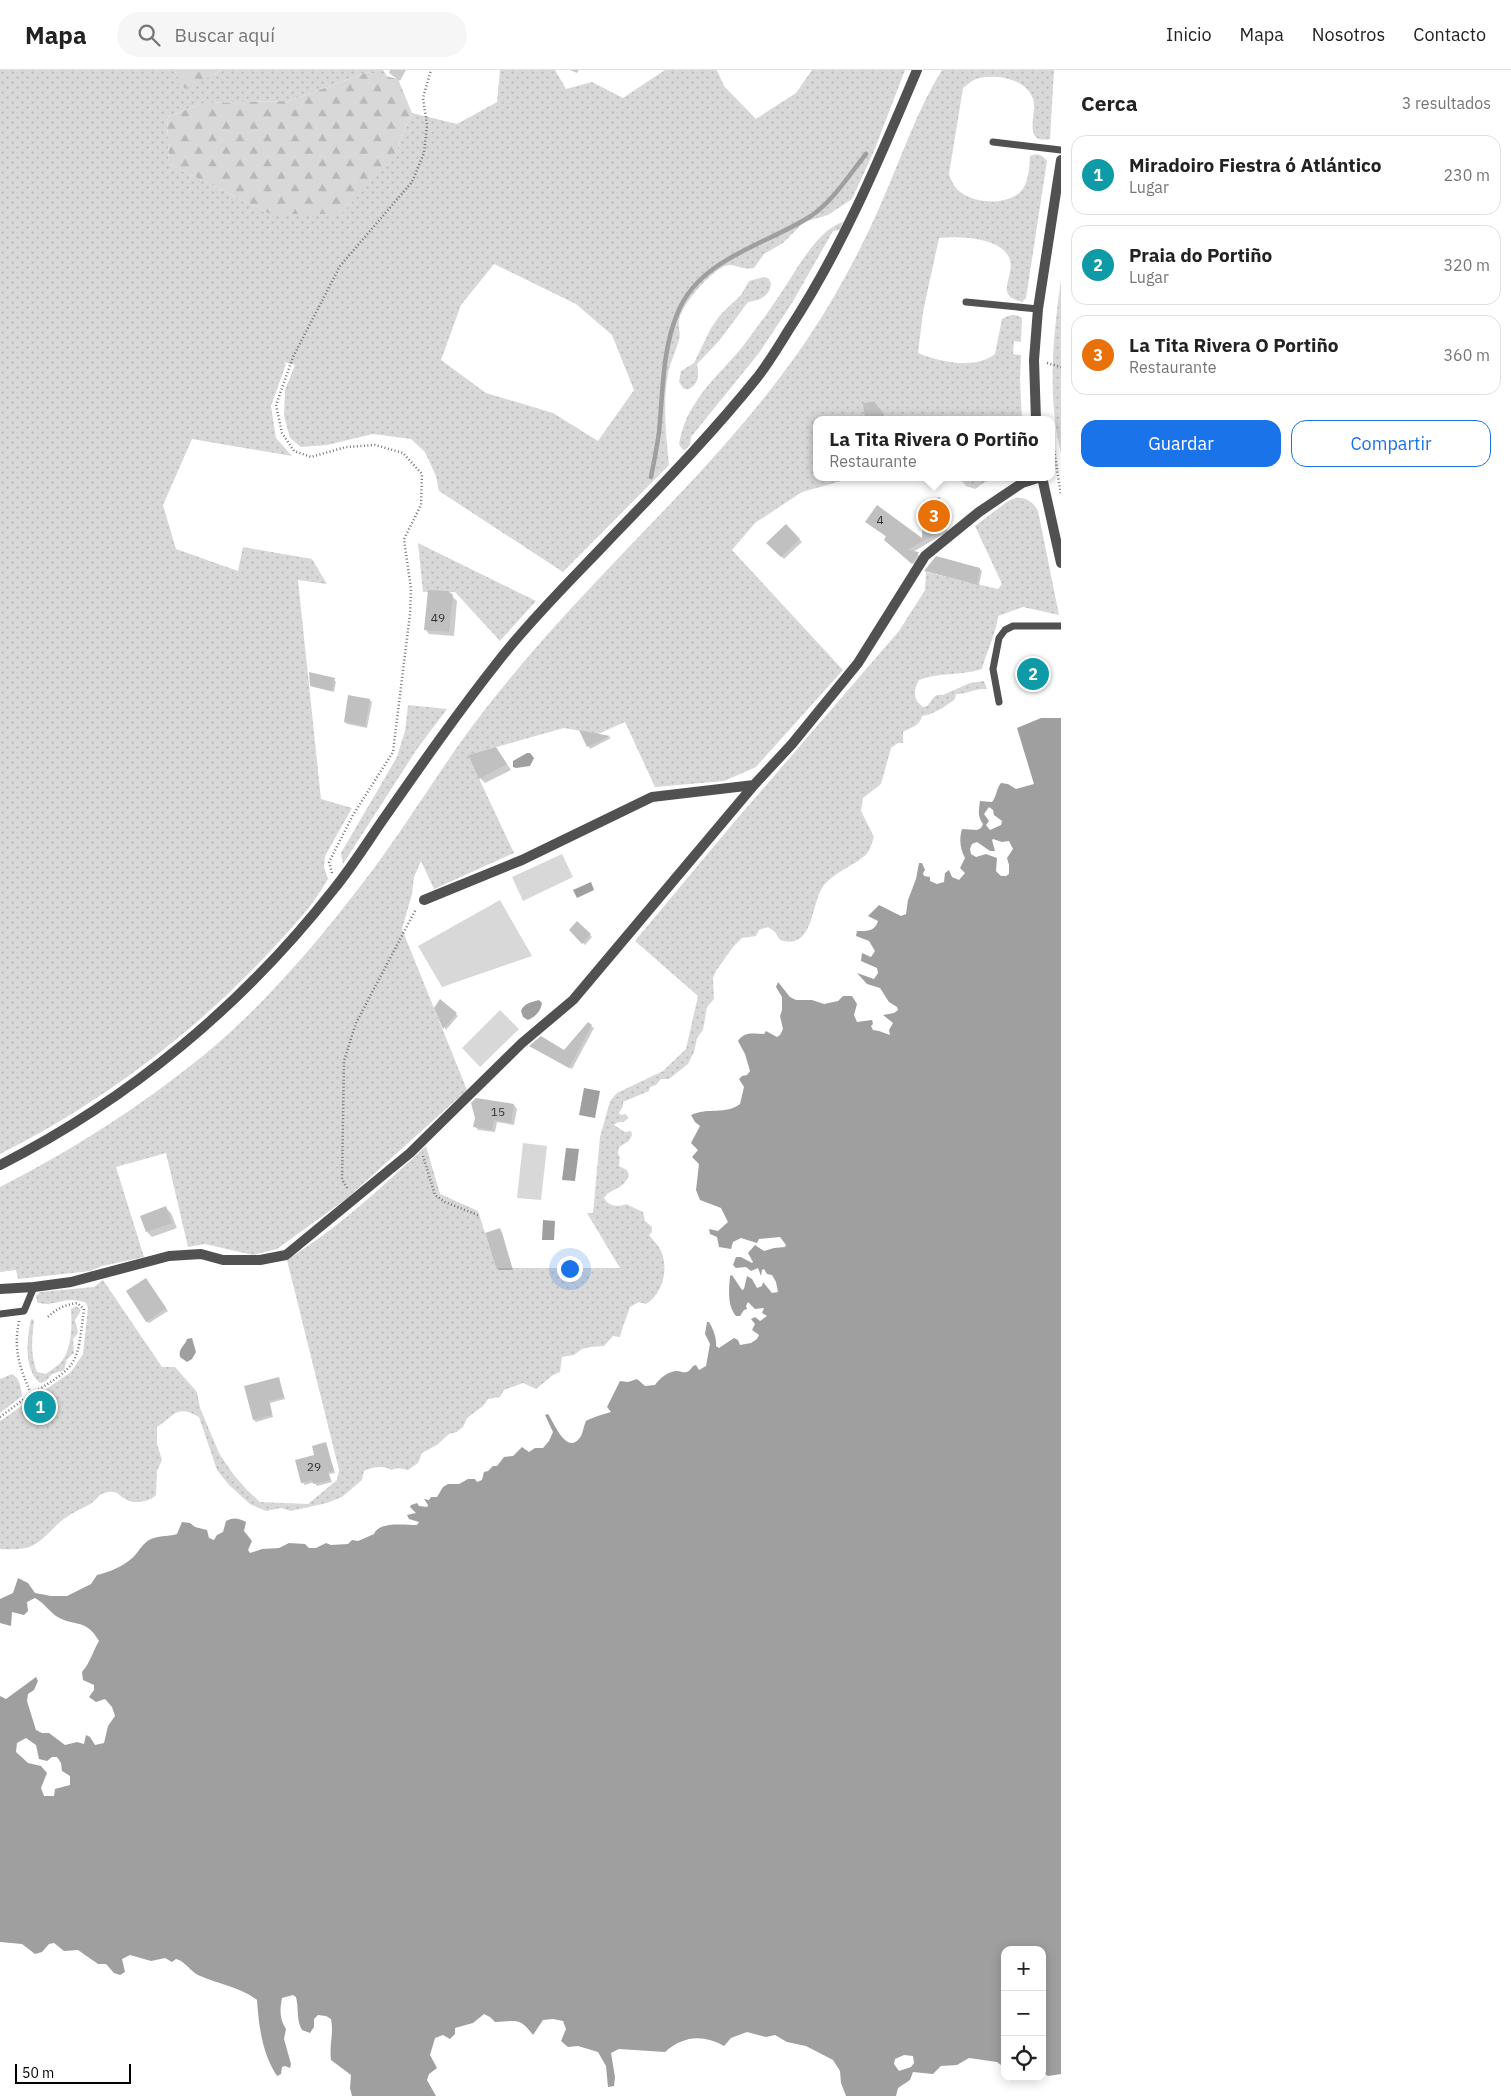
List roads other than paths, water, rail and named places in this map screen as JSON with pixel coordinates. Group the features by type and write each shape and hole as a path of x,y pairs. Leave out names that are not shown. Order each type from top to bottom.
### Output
{"street":[{"path":"0,1166 45,1142 115,1098 172,1054 245,989 315,913 501,657 567,583 679,467 758,376 815,291 856,212 917,70"},
{"path":"1036,416 1034,360 1038,310 1061,160"},
{"path":"0,1289 71,1282 169,1256 201,1254 223,1260 260,1260 286,1254 354,1200 420,1143 522,1042 573,1000 754,785 792,744 858,662 925,556 978,512 1022,483 1029,481"},
{"path":"1043,481 1061,562"},
{"path":"424,900 522,860 652,797 754,785"}],"lane":[{"path":"993,142 1061,150"},
{"path":"966,302 1038,310"},
{"path":"1000,702 993,669 999,638 1004,630 1013,626 1061,626"},
{"path":"0,1314 24,1311 34,1287"}],"waterway":[{"path":"651,477 659,432 664,371 669,341 678,312 688,294 702,278 718,266 819,210 834,195 866,154"}],"place":[{"name":"La Tita Rivera O Portiño","path":"934,516"},
{"name":"Praia do Portiño","path":"1033,674"},
{"name":"Miradoiro Fiestra ó Atlántico","path":"40,1407"}]}
